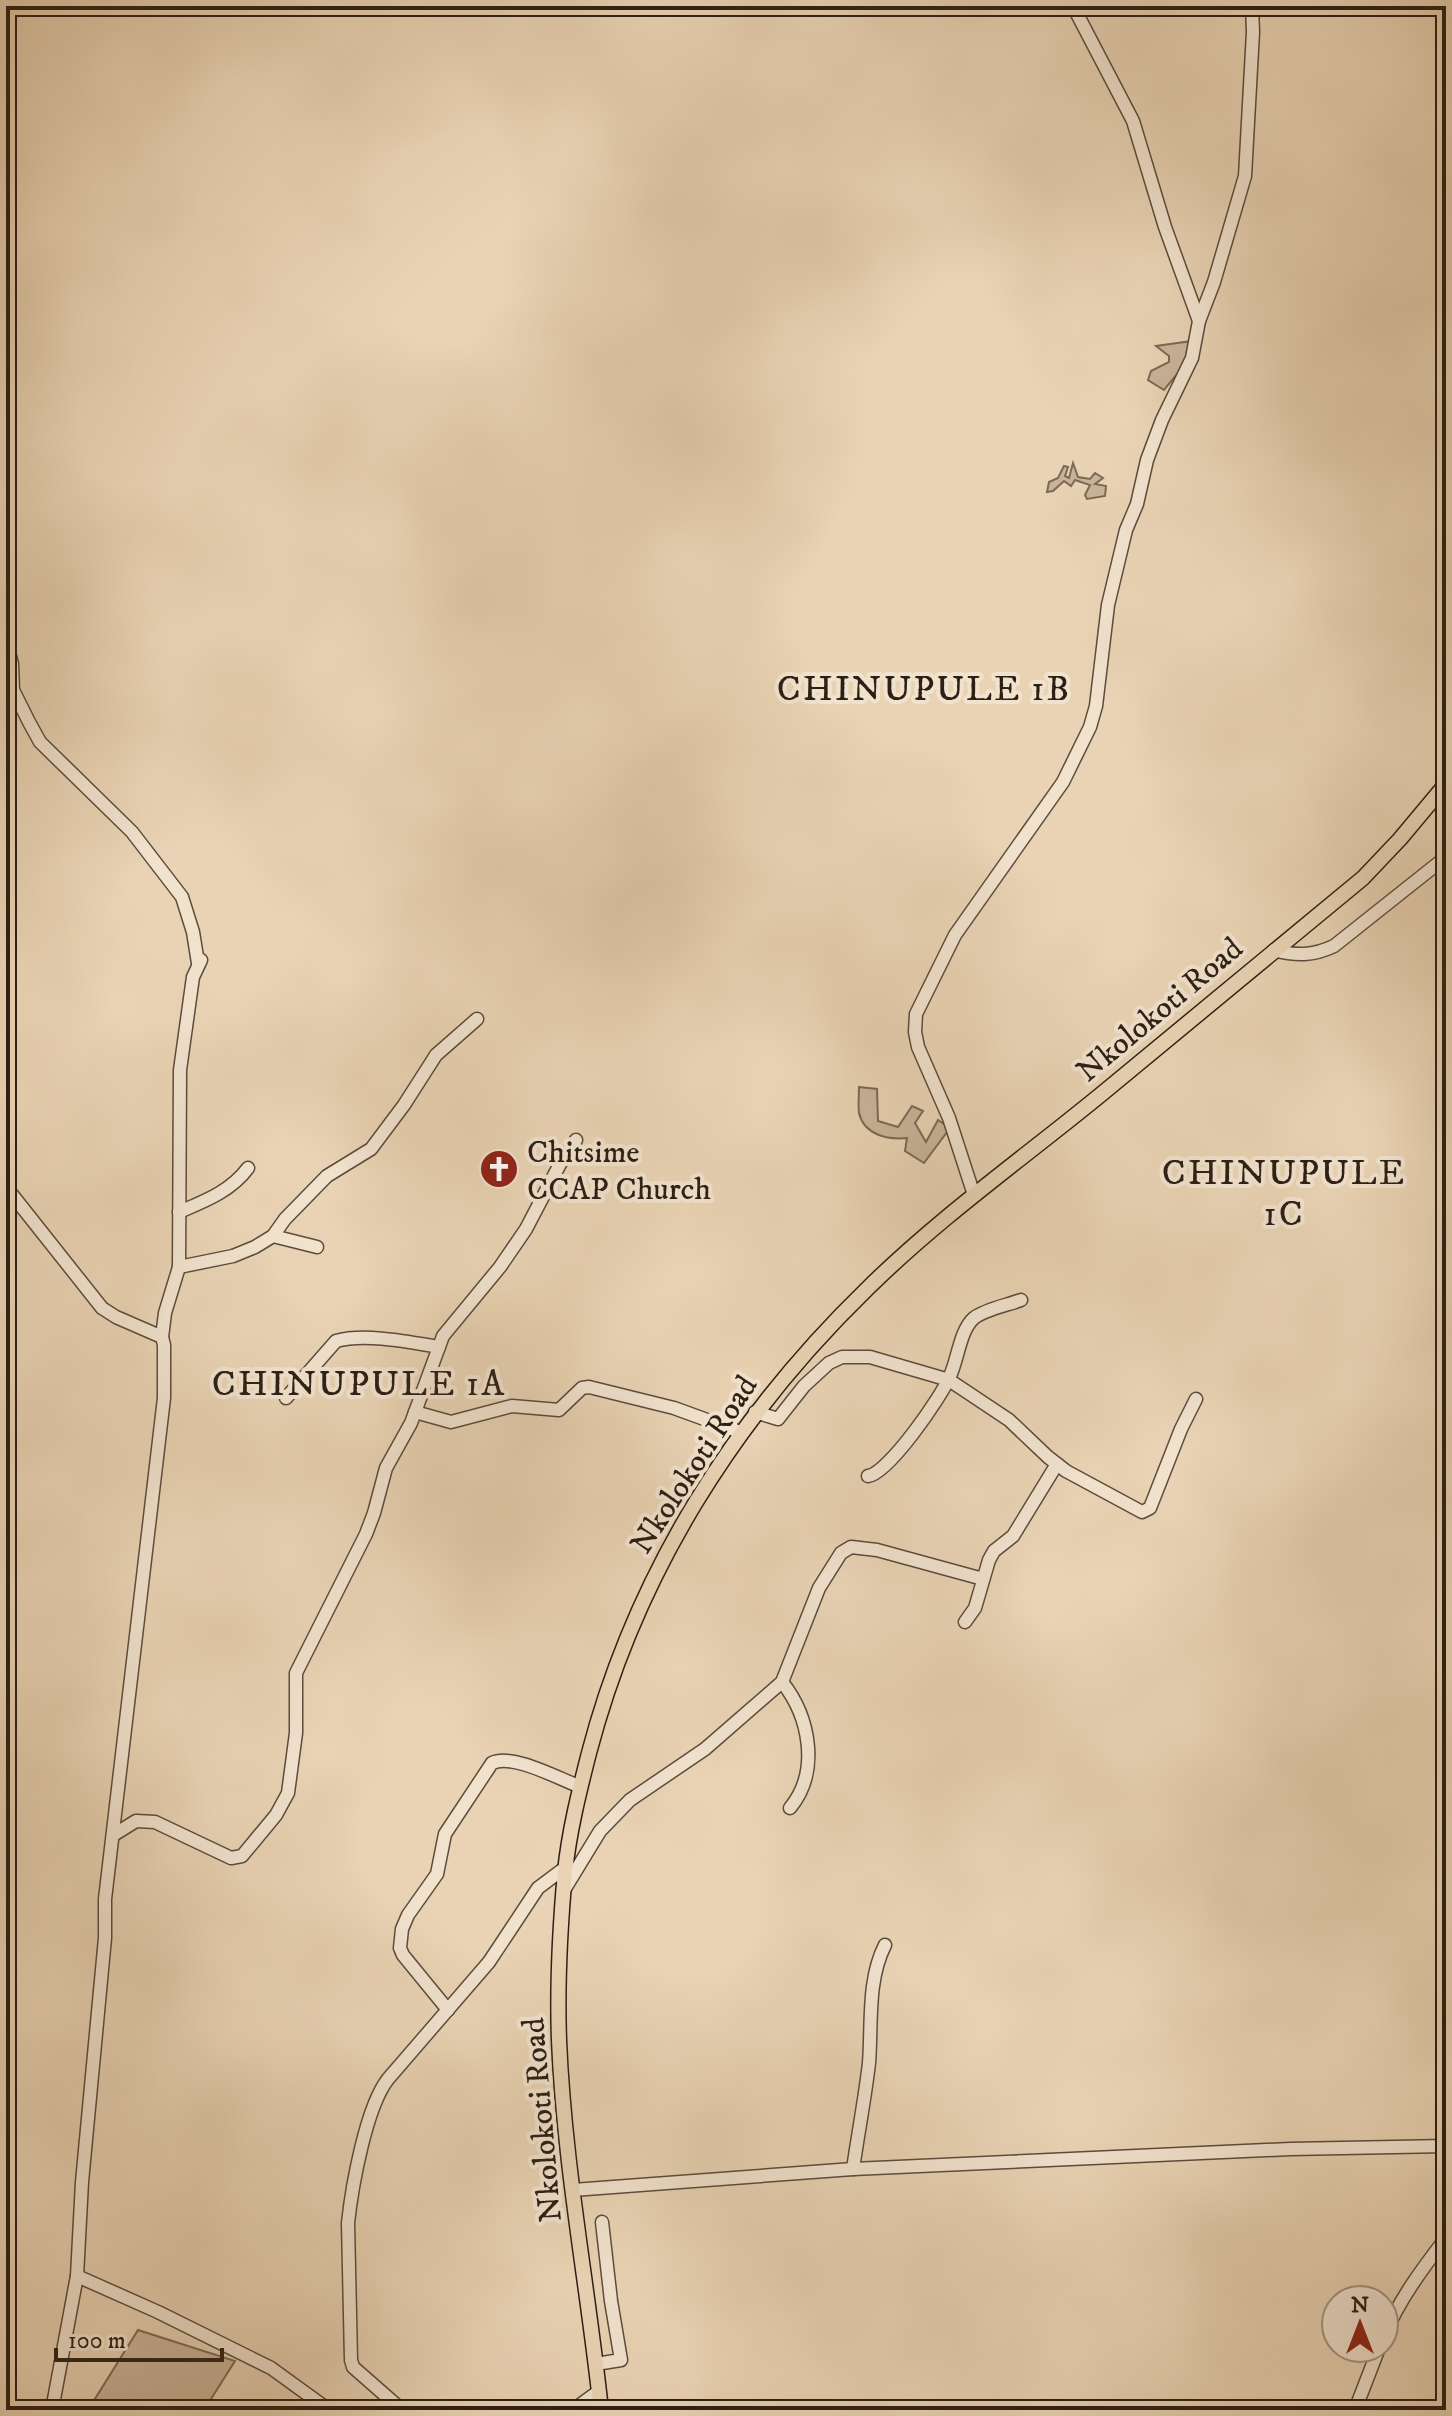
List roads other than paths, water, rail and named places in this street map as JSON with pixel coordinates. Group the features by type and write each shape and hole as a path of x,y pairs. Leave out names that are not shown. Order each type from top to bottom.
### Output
{"main road":[{"name":"Nkolokoti Road","path":"601,2410 573,2190 559,2040 564,1890 581,1787 609,1686 627,1636 664,1556 755,1412 797,1362 871,1285 974,1195 1103,1093 1363,878 1446,784"}],"street":[{"path":"1073,6 1133,121 1161,214 1199,321"},
{"path":"974,1195 949,1118 918,1047 916,1014 955,935 1063,782 1084,743 1096,706 1108,605 1126,530 1162,420 1192,358 1199,321 1214,282 1245,176 1252,6"},
{"path":"6,641 17,701 40,742 132,832 182,897 199,962 180,1070 179,1267 165,1313 162,1337 164,1398 105,1899 105,1938 82,2182 77,2276 52,2410"},
{"path":"1274,950 1302,955 1322,952 1334,946 1446,857"},
{"path":"179,1267 246,1252 273,1236 285,1219 327,1176 371,1149 436,1055 477,1019"},
{"path":"115,1834 136,1821 155,1822 231,1858 242,1856 276,1815 288,1793 294,1755 296,1673 366,1534 386,1468 415,1412 439,1347 455,1319 500,1267 517,1242 576,1140"},
{"path":"179,1212 218,1194 238,1181 248,1168"},
{"path":"6,1187 102,1308 162,1337"},
{"path":"273,1236 317,1247"},
{"path":"868,1476 878,1474 887,1465 949,1380 964,1336 975,1318 1021,1300"},
{"path":"286,1398 336,1341 388,1340 439,1347"},
{"path":"755,1412 774,1419 780,1417 791,1400 816,1374 842,1357 870,1357 949,1380 1009,1420 1057,1464 1142,1512 1148,1511 1196,1399"},
{"path":"415,1412 451,1422 512,1406 559,1410 582,1388 589,1387 674,1408 740,1432"},
{"path":"965,1622 975,1608 994,1551 1013,1536 1057,1464"},
{"path":"564,1890 600,1831 630,1800 705,1749 782,1682 819,1588 836,1559 851,1547 905,1555 983,1579"},
{"path":"782,1682 801,1713 809,1757 805,1782 790,1808"},
{"path":"448,2010 400,1948 402,1929 408,1915 437,1874 445,1834 497,1760 519,1762 581,1787"},
{"path":"402,2410 353,2367 351,2360 347,2250 350,2203 370,2110 377,2092 489,1962 538,1888 566,1867"},
{"path":"853,2169 869,2065 878,1958 885,1945"},
{"path":"573,2190 853,2169 1290,2149 1446,2146"},
{"path":"596,2364 621,2360 602,2222"},
{"path":"1400,2303 1446,2238"},
{"path":"77,2276 271,2368 329,2410"},
{"path":"1355,2410 1373,2364"},
{"path":"573,2410 599,2391"}],"place":[{"name":"Chitsime CCAP Church","path":"499,1169"}],"district":[{"name":"CHINUPULE 1B","path":"924,687"},
{"name":"CHINUPULE 1C","path":"1284,1192"},
{"name":"CHINUPULE 1A","path":"359,1382"}]}
